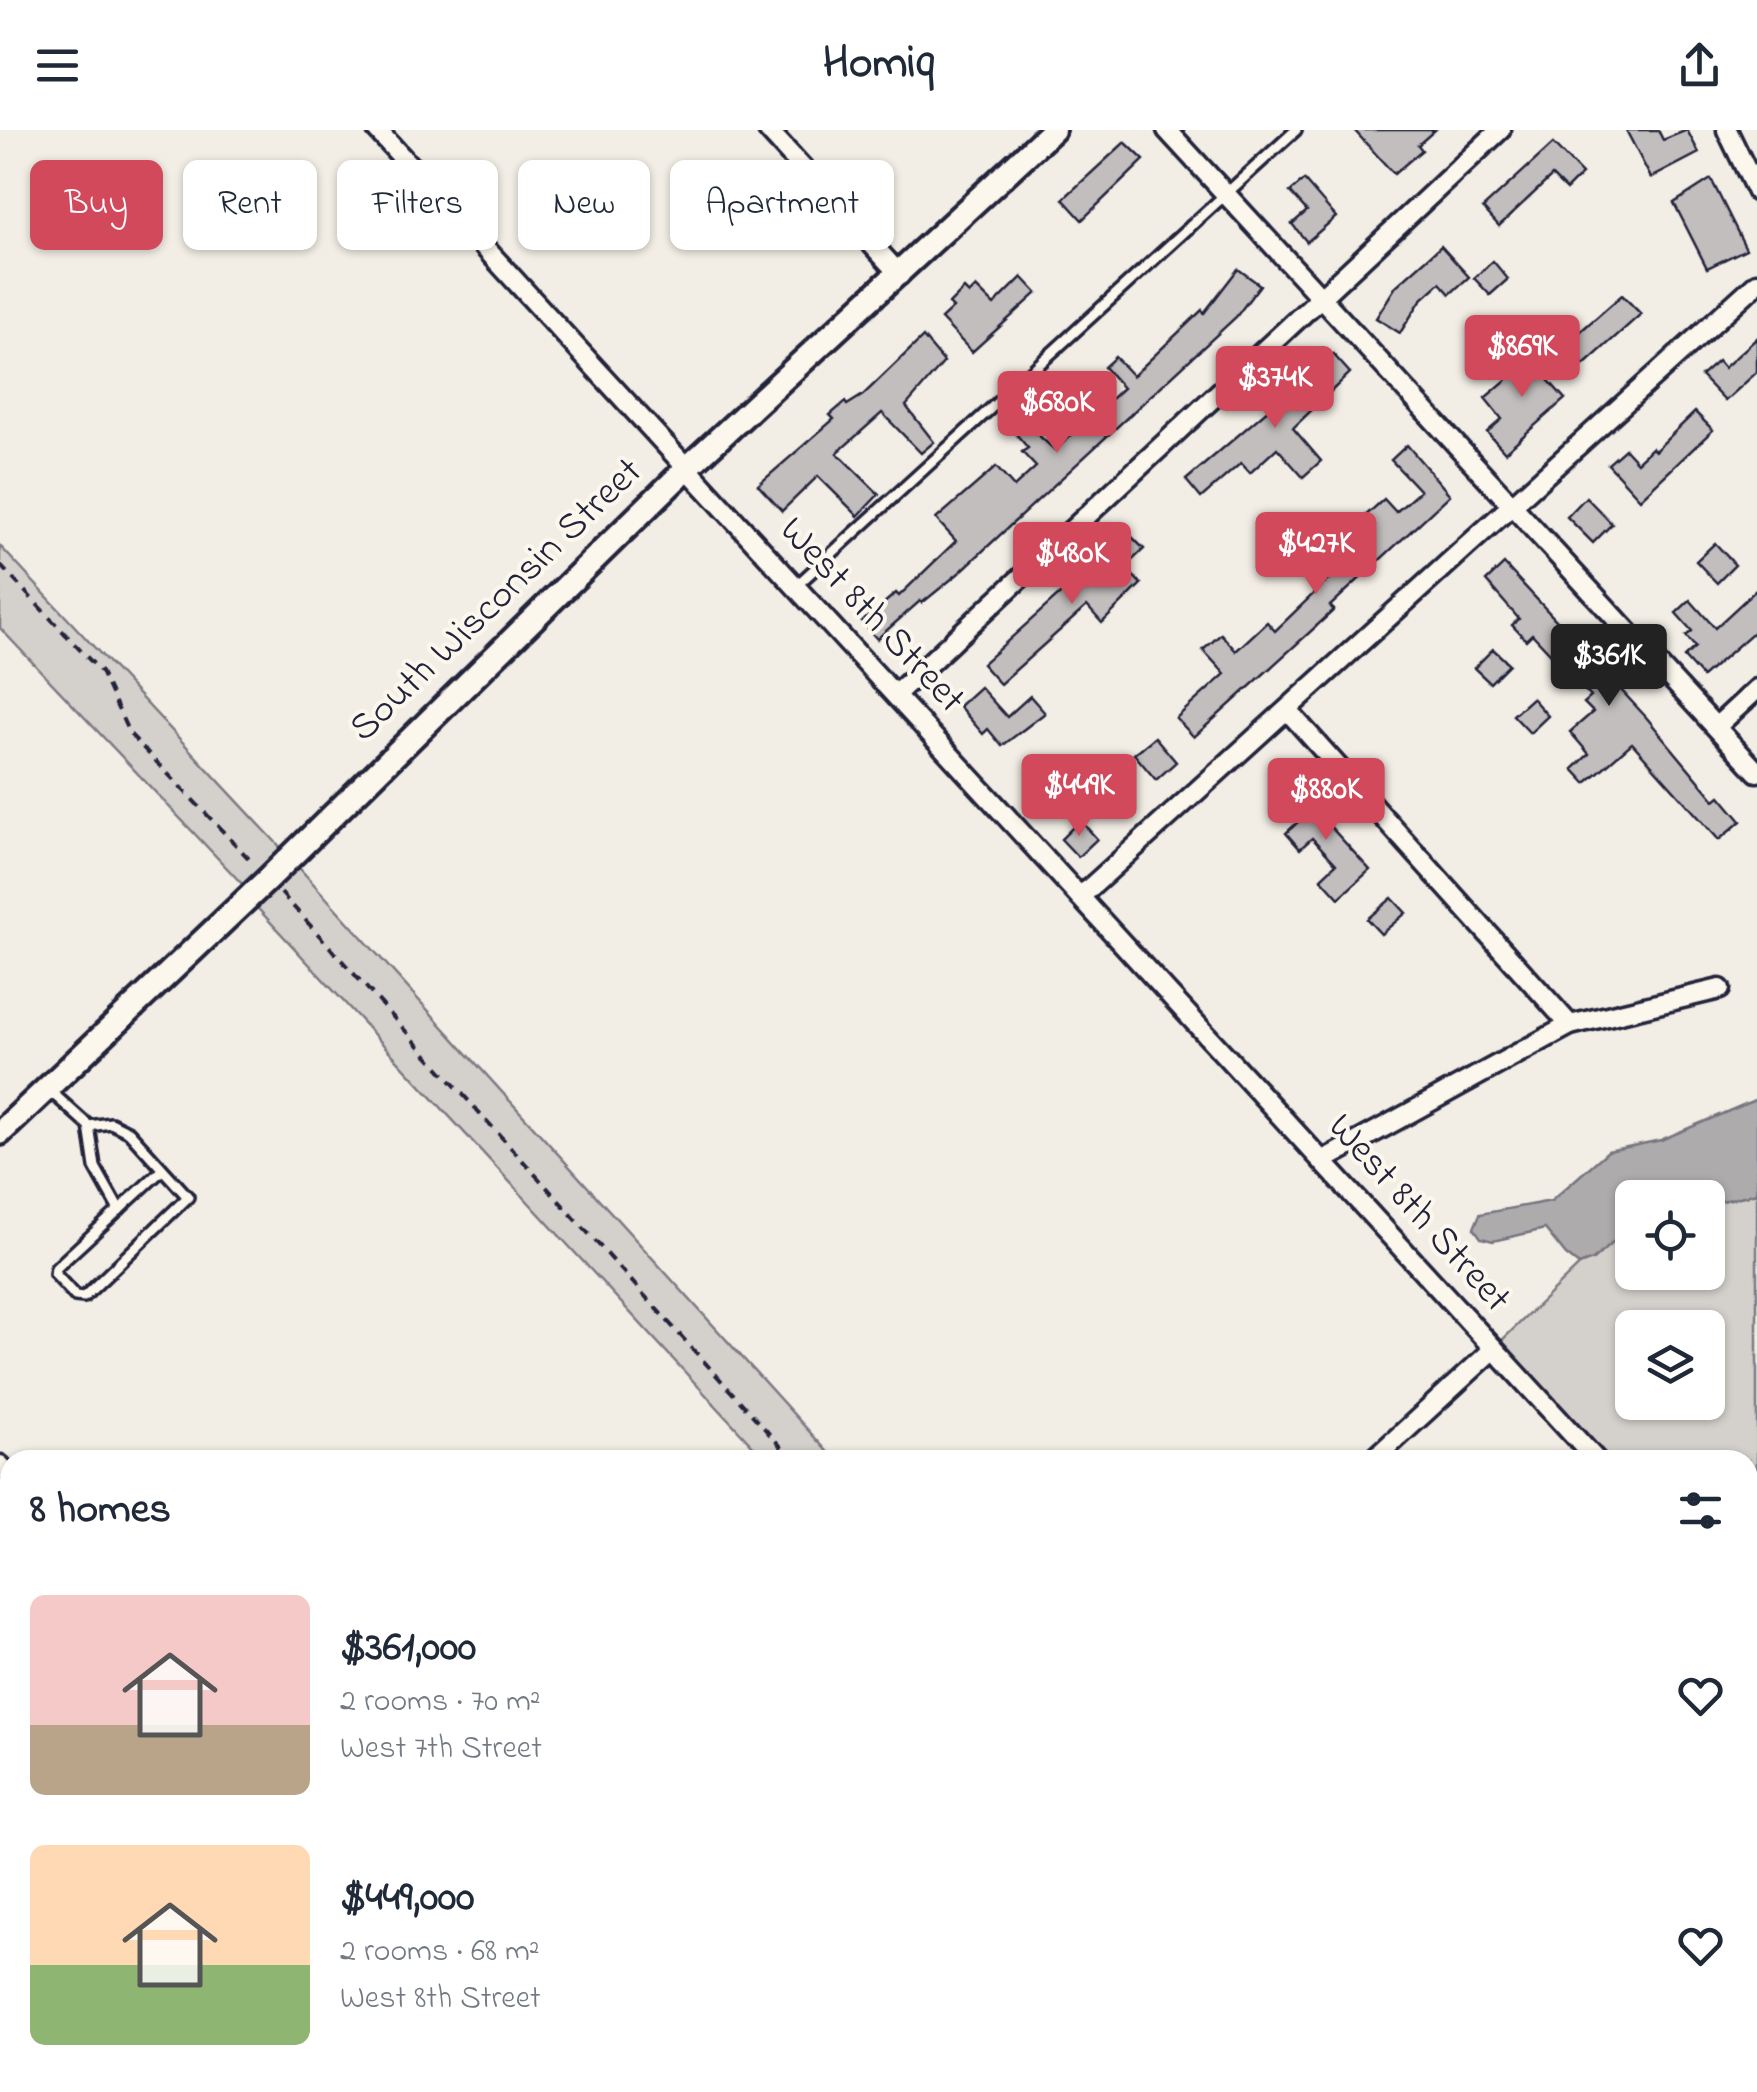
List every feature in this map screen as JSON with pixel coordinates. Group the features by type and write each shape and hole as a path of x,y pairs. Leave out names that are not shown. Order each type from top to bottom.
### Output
{"street":[{"name":"West 8th Street","path":"377,130 1587,1450"},
{"path":"768,130 900,275"},
{"name":"South Wisconsin Street","path":"0,1133 268,879 687,468 1053,130"},
{"path":"1167,130 1757,772"},
{"path":"896,694 1500,130"},
{"path":"1726,130 1757,192"},
{"path":"1080,897 1757,284"},
{"path":"1716,727 1757,689"},
{"path":"1288,711 1570,1024"},
{"path":"1322,1161 1570,1024 1720,989"},
{"path":"1385,1450 1494,1348"}],"lane":[{"path":"796,586 1296,130"},
{"path":"47,1088 90,1126 96,1166 119,1210"},
{"path":"90,1126 111,1123 129,1132 188,1197 84,1296 75,1296 54,1274 56,1268 162,1170"}],"path":[{"path":"0,566 101,672 129,733 268,879 784,1450"}],"shaded area":[{"path":"0,546 283,850 245,887 0,628"},
{"path":"292,860 826,1450 757,1450 251,901"},
{"path":"1757,1099 1757,1193 1725,1200 1725,1180 1615,1180 1615,1240 1593,1260 1579,1265 1545,1229 1493,1241 1481,1238 1474,1228 1480,1214 1551,1201 1608,1151 1661,1140"},
{"path":"1757,1193 1757,1450 1600,1450 1499,1343 1615,1230 1615,1290 1725,1290 1725,1200"}],"building":[{"path":"1354,130 1435,130 1418,145 1422,150 1394,174"},
{"path":"1626,130 1658,130 1663,140 1687,130 1699,153 1651,178"},
{"path":"1125,142 1144,160 1082,220 1063,199"},
{"path":"1553,144 1582,174 1566,190 1552,176 1499,226 1483,208"},
{"path":"1711,179 1746,249 1707,268 1674,203"},
{"path":"1304,180 1336,217 1307,242 1292,224 1307,211 1290,192"},
{"path":"1441,246 1469,277 1450,294 1440,283 1421,300 1400,333 1376,318 1396,286"},
{"path":"1493,261 1508,279 1490,295 1474,278"},
{"path":"1238,269 1260,285 1236,317 959,573 877,639 862,622 896,593 899,596 956,541 936,519 996,467 1014,487 1036,467 1022,452 1028,448 1016,434 1027,425 1055,450 1123,388 1104,367 1115,357 1133,376 1202,310 1204,313"},
{"path":"1022,277 1037,293 972,352 941,319 964,289 969,294 976,287 994,305"},
{"path":"1622,295 1641,314 1584,365 1566,344"},
{"path":"923,337 944,362 906,406 934,442 921,453 882,413 837,453 879,494 858,516 818,476 782,511 758,485 834,419 830,415 845,402 847,405 863,395"},
{"path":"1757,338 1757,372 1725,401 1701,376 1718,361 1724,368"},
{"path":"1525,344 1540,360 1535,365 1565,399 1505,452 1487,432 1502,419 1485,398 1519,369 1510,359"},
{"path":"1333,354 1350,373 1293,428 1321,461 1303,477 1277,448 1250,473 1241,463 1201,498 1186,480"},
{"path":"1695,412 1713,430 1640,499 1608,464 1625,449 1637,462 1652,448 1655,451"},
{"path":"1407,445 1450,495 1330,606 1334,610 1194,737 1176,718 1225,674 1203,650 1221,634 1236,651 1267,622 1275,631 1331,577 1327,572 1365,538 1354,526 1384,499 1396,512 1420,491 1391,460"},
{"path":"1586,497 1612,524 1593,543 1567,517"},
{"path":"1303,519 1319,536 1301,552 1285,535"},
{"path":"1128,533 1144,549 1125,567 1141,584 1102,623 1087,606 1000,684 982,664"},
{"path":"1715,543 1735,565 1717,583 1696,561"},
{"path":"1504,564 1646,717 1715,800 1720,796 1741,821 1719,840 1632,743 1586,783 1573,769 1589,754 1570,732 1593,712 1584,703 1591,697 1532,634 1526,640 1512,625 1519,619 1486,581"},
{"path":"1757,589 1757,629 1702,677 1684,657 1695,647 1686,636 1692,631 1676,613 1690,600 1715,628"},
{"path":"1493,649 1509,664 1490,683 1474,668"},
{"path":"980,687 1007,717 1030,696 1045,713 1002,746 988,729 983,734 959,706"},
{"path":"1532,698 1548,716 1530,733 1513,715"},
{"path":"1155,737 1176,762 1156,780 1134,754"},
{"path":"1301,791 1316,807 1324,800 1337,816 1328,824 1370,870 1339,898 1321,878 1336,864 1312,838 1300,849 1286,833 1299,821 1285,805"},
{"path":"1080,820 1097,839 1078,857 1061,839"},
{"path":"1392,898 1406,913 1381,934 1367,919"}]}
